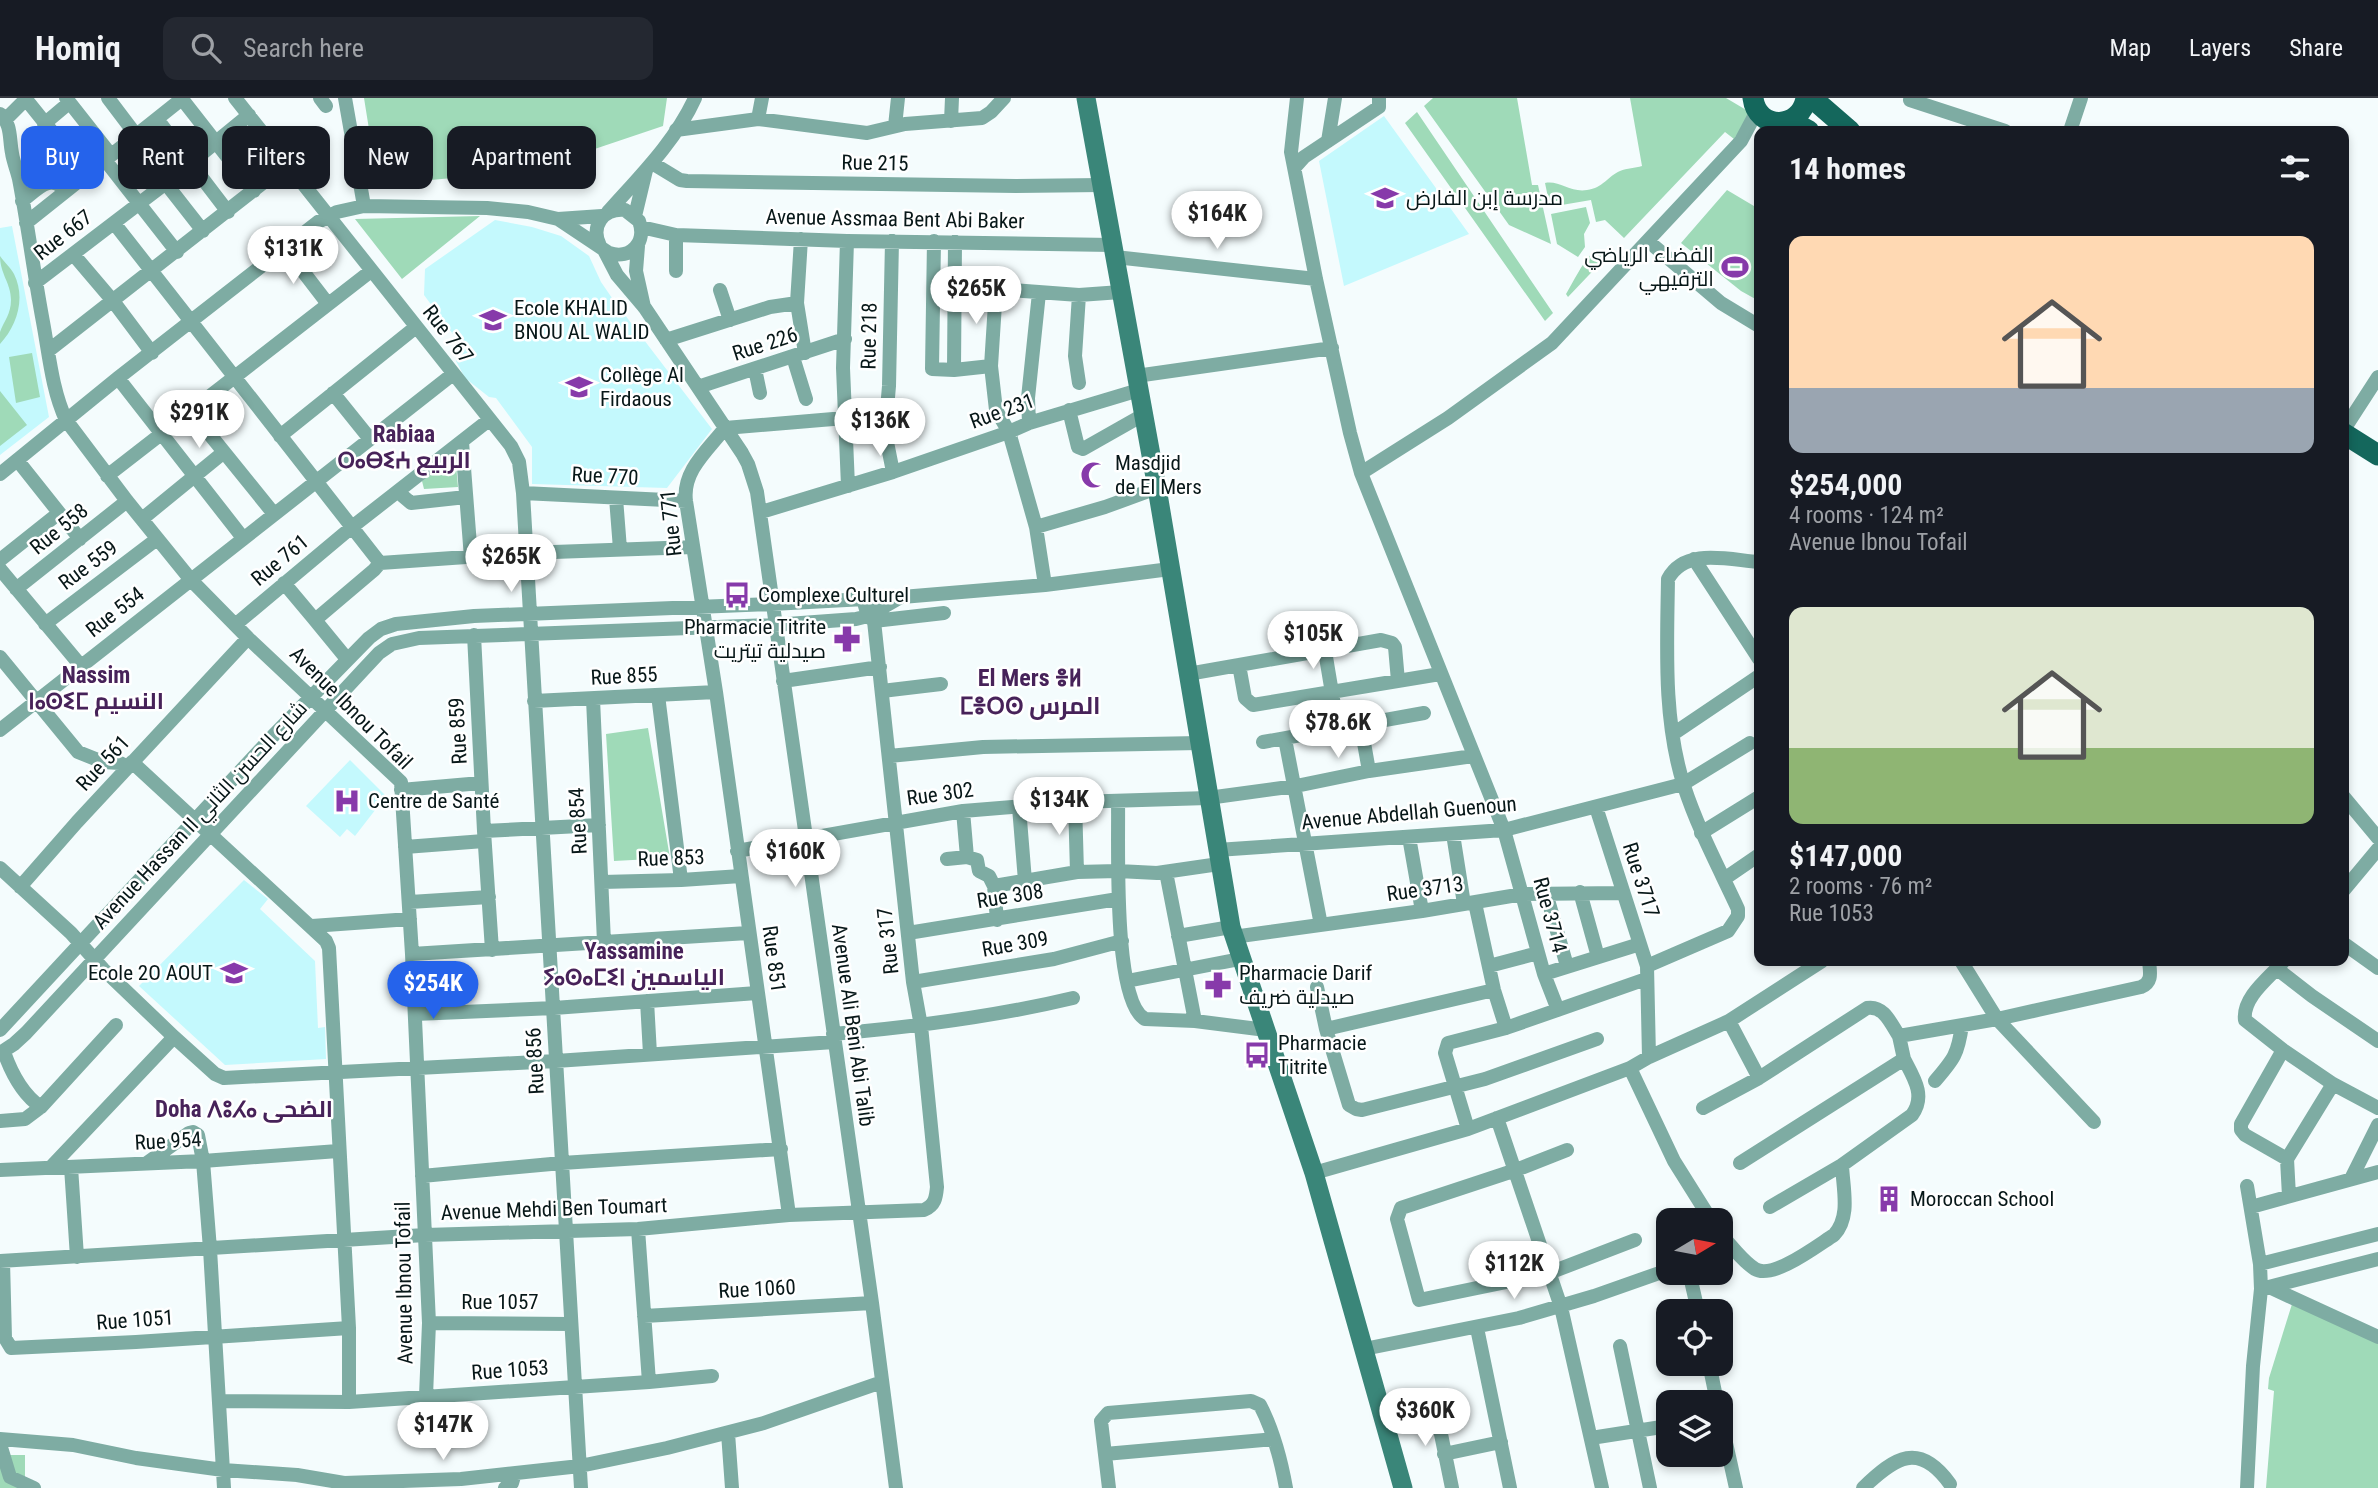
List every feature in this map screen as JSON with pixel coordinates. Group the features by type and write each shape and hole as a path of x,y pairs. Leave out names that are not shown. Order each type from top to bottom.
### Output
{"main road":[{"path":"1762,114 1803,110 1806,98"},
{"path":"1812,98 1844,126"},
{"path":"1762,114 1796,126"},
{"path":"2349,438 2378,455"}],"street":[{"path":"3,116 26,98 44,124 68,101 139,203 177,252"},
{"path":"108,98 127,126"},
{"name":"Rue 767","path":"235,98 257,126"},
{"path":"345,98 364,206"},
{"path":"602,248 596,231 604,214 649,166 676,130 695,98"},
{"path":"758,119 762,98"},
{"path":"895,126 898,98"},
{"path":"951,121 953,98"},
{"path":"676,130 758,119 860,133 895,126 982,118 1004,98"},
{"path":"1086,98 1157,488 1232,932 1314,1173 1403,1488"},
{"name":"Rue 3714","path":"1297,98 1291,140 1295,167 1316,279 1361,473 1504,830 1544,974 1558,1010"},
{"path":"1328,141 1335,98"},
{"path":"1911,98 1910,100 1990,126"},
{"path":"2072,126 2080,98"},
{"path":"148,126 176,101 216,142 254,191"},
{"path":"1295,167 1299,161 1379,103"},
{"path":"1361,473 1448,418 1552,343 1741,141 1762,114"},
{"path":"1741,141 1762,114"},
{"name":"Rue 667","path":"208,148 248,115"},
{"name":"Avenue Ibnou Tofail","path":"3,116 10,129 6,150 19,178 48,351 59,405 66,420 191,580 248,638 401,782 410,902 429,1323 426,1396"},
{"path":"157,119 162,126"},
{"path":"104,161 118,150"},
{"path":"558,219 615,255 628,253 638,244 638,221 649,166"},
{"name":"Rue 215","path":"649,166 687,181 1102,185"},
{"path":"22,201 53,181 58,182 66,191"},
{"path":"208,186 228,212"},
{"path":"26,223 68,189"},
{"name":"Rue 667","path":"35,283 158,189"},
{"path":"171,189 203,231"},
{"path":"48,351 256,189"},
{"name":"Rue 767","path":"308,189 516,455 522,471 530,633"},
{"path":"0,474 118,378 329,215 364,206 487,208 528,212 558,219 625,210 638,221"},
{"name":"Avenue Assmaa Bent Abi Baker","path":"638,221 676,235 934,241 1113,251 1316,279"},
{"path":"114,223 380,563"},
{"path":"676,235 676,271"},
{"name":"Avenue Assmaa Bent Abi Baker","path":"638,244 676,235"},
{"path":"801,239 797,303 799,355 806,399"},
{"path":"1648,240 1721,303 1754,323"},
{"path":"847,241 843,368 848,486"},
{"name":"Rue 218","path":"892,241 889,386 885,432 893,472"},
{"path":"934,241 931,368 933,371 992,366"},
{"path":"954,370 956,242"},
{"name":"Avenue Ali Beni Abi Talib","path":"638,244 636,271 645,308"},
{"path":"285,248 328,304"},
{"name":"Avenue Ali Beni Abi Talib","path":"602,248 617,275 645,308 748,464 761,512 896,1488"},
{"path":"72,254 113,301 152,353"},
{"path":"107,475 371,271"},
{"path":"956,286 1079,295 1121,292"},
{"path":"996,288 992,366 996,410 1009,432 1035,527 1045,585"},
{"path":"720,290 730,320"},
{"path":"1029,423 1028,398 1039,293"},
{"path":"1079,295 1074,356 1079,383"},
{"path":"666,340 771,307 797,303"},
{"path":"280,436 416,327"},
{"name":"Rue 226","path":"698,387 845,339"},
{"name":"Rue 231","path":"761,512 893,472 1009,432 1137,383 1332,348"},
{"path":"755,369 760,393"},
{"name":"Rue 554","path":"0,730 453,374"},
{"path":"2349,426 2378,377"},
{"path":"118,378 243,538"},
{"path":"333,393 370,439"},
{"path":"190,410 274,514"},
{"path":"1069,410 1079,447 1083,449 1143,415"},
{"path":"725,428 845,418"},
{"name":"Rue 761","path":"235,625 352,527 489,420"},
{"name":"Rue 771","path":"706,626 685,484 689,473 725,428"},
{"path":"462,442 471,558"},
{"path":"142,519 224,452"},
{"path":"18,461 79,539"},
{"path":"1035,527 1105,507 1157,488"},
{"path":"398,492 411,503 467,497"},
{"name":"Rue 770","path":"523,494 686,501"},
{"path":"616,498 620,549"},
{"name":"Rue 558","path":"16,589 127,501"},
{"path":"0,560 59,513"},
{"name":"Rue 559","path":"45,624 157,539"},
{"path":"315,620 380,563 526,553 693,547"},
{"path":"1468,1129 1446,1053 1448,1043 1506,1028 1558,1010 1646,972 1728,931 1735,924 1738,909 1701,833 1683,784 1673,734 1667,668 1668,579 1673,569 1695,559 1754,562"},
{"path":"1695,559 1754,651"},
{"path":"0,569 81,666"},
{"name":"Avenue Hassan II شارع الحسن الثاني","path":"0,1030 347,659 381,629 396,624 474,616 902,597 1045,585 1170,569"},
{"path":"284,583 347,659"},
{"name":"Avenue Hassan II شارع الحسن الثاني","path":"2,1052 26,1032 379,653 393,644 419,638 474,635 775,625 871,618 902,597"},
{"name":"Rue 317","path":"859,1212 924,1210 934,1203 937,1187 880,667 871,618 863,599"},
{"path":"871,618 944,613"},
{"name":"Rue 851","path":"706,626 789,1215"},
{"name":"Rue 856","path":"530,633 581,1488"},
{"name":"Rue 859","path":"474,635 492,950"},
{"name":"Rue 561","path":"20,887 248,638"},
{"path":"1188,674 1381,640 1392,643 1395,647 1398,681"},
{"path":"1325,651 1338,729"},
{"path":"0,656 78,752 103,762 130,764 322,935 329,948 349,1328 349,1402"},
{"path":"1238,665 1245,698 1253,705 1440,674"},
{"path":"783,681 880,667"},
{"path":"1673,734 1754,679"},
{"path":"882,691 941,684"},
{"name":"Rue 855","path":"534,701 716,692"},
{"path":"658,695 681,880"},
{"name":"Rue 854","path":"593,698 604,942"},
{"path":"1263,742 1424,713"},
{"path":"1361,726 1369,771"},
{"path":"1285,739 1321,925"},
{"path":"890,756 983,747 1199,743"},
{"name":"Avenue Abdellah Guenoun","path":"994,886 1077,872 1166,872 1218,857 1305,843 1504,830 1683,784 1750,744"},
{"name":"Rue 302","path":"737,851 963,811 1075,802 1208,798 1473,756"},
{"path":"401,790 481,783"},
{"path":"1701,833 1754,800"},
{"path":"1118,801 1118,904 1122,942 1127,981 1141,1017 1266,1030"},
{"path":"1075,802 1077,872"},
{"path":"2349,803 2378,838"},
{"path":"1019,807 1025,881"},
{"name":"Rue 3717","path":"1596,807 1640,944 1646,972 1649,1057"},
{"path":"963,811 967,857"},
{"path":"405,847 542,827 599,825"},
{"path":"1453,834 1506,1028"},
{"path":"1409,837 1422,911"},
{"path":"2349,882 2378,849"},
{"path":"947,859 967,857 977,860 979,871 989,876 994,886 997,920"},
{"path":"1724,879 1754,858"},
{"path":"0,868 82,944 174,1037 215,1074 225,1078 766,1048 982,1017 1073,998"},
{"path":"1166,872 1195,1021"},
{"name":"Rue 853","path":"602,882 741,876"},
{"path":"1580,892 1598,957"},
{"path":"1546,893 1567,966"},
{"name":"Rue 3713","path":"1178,936 1321,925 1523,894 1623,893"},
{"path":"410,902 489,897"},
{"name":"Rue 308","path":"908,933 1118,904 1135,907"},
{"path":"312,926 410,919"},
{"path":"412,954 748,933"},
{"name":"Rue 309","path":"913,982 1054,959 1122,942"},
{"path":"1544,974 1640,944"},
{"path":"2349,947 2378,968"},
{"path":"1489,966 1538,953"},
{"path":"1127,981 1240,959"},
{"path":"1314,1173 1468,1129 1630,1068 1729,1021 1814,966"},
{"path":"1964,966 1997,1019 2094,1122"},
{"path":"1899,1036 1997,1019 2141,987 2150,979 2149,966"},
{"path":"2280,966 2248,1001 2244,1010 2245,1020 2333,1084 2378,1108"},
{"path":"2282,966 2312,996 2378,1041"},
{"path":"1317,987 1326,1029 1349,1105 1356,1109 1362,1110 1455,1088 1597,1039"},
{"path":"1326,1029 1494,990"},
{"path":"415,1014 554,1008 757,993"},
{"path":"648,1001 650,1054"},
{"path":"1703,1108 1759,1078 1867,1008 1875,1007 1881,1010 1899,1036 1904,1059 1920,1096 1912,1115 1842,1166 1770,1207"},
{"path":"1729,1021 1759,1078"},
{"path":"0,1121 24,1119 41,1107 116,1025"},
{"path":"1935,1081 1954,1059 1962,1025"},
{"path":"51,1167 174,1037"},
{"path":"2283,1050 2241,1124 2241,1130 2287,1159"},
{"path":"2,1052 10,1070 34,1102 41,1107"},
{"path":"1740,1163 1904,1059"},
{"path":"1630,1068 1674,1161 1703,1208"},
{"path":"2289,1196 2287,1159 2333,1084"},
{"path":"1497,1118 1561,1307 1602,1488"},
{"path":"2351,1179 2378,1125"},
{"path":"147,1163 193,1132 200,1139 210,1249 224,1488"},
{"path":"422,1176 562,1163 781,1149"},
{"path":"1567,1150 1401,1208 1397,1219 1419,1300 1549,1273 1635,1240"},
{"name":"Rue 954","path":"0,1170 338,1151"},
{"path":"1733,1249 1756,1270 1767,1271 1778,1269 1835,1235 1845,1216 1842,1166"},
{"path":"71,1167 77,1257"},
{"path":"2251,1207 2378,1172"},
{"path":"2247,1186 2265,1288 2253,1366 2247,1488"},
{"name":"Avenue Mehdi Ben Toumart","path":"1,1261 425,1234 638,1229 789,1215 859,1212"},
{"path":"638,1229 649,1382"},
{"path":"2260,1264 2378,1234"},
{"path":"2265,1288 2378,1259"},
{"name":"Rue 1051","path":"1,1261 5,1338 11,1348 349,1328"},
{"path":"1364,1349 1477,1328 1561,1307 1656,1274"},
{"path":"2265,1288 2378,1336"},
{"name":"Rue 1060","path":"645,1316 872,1303"},
{"name":"Rue 1057","path":"429,1323 571,1324"},
{"path":"2361,1330 2378,1325"},
{"path":"1477,1328 1510,1488"},
{"path":"1619,1346 1650,1488"},
{"name":"Rue 1053","path":"220,1401 349,1402 712,1376"},
{"path":"34,1488 10,1477 0,1441 73,1445 136,1458 223,1470 297,1475 344,1483 444,1484 580,1466 729,1433 882,1382"},
{"path":"1434,1400 1452,1488"},
{"path":"1108,1488 1101,1421 1105,1415 1112,1412 1255,1401 1262,1407 1274,1439 1286,1488"},
{"path":"1591,1438 1656,1428"},
{"path":"729,1433 732,1488"},
{"path":"1105,1454 1274,1439"},
{"path":"1444,1454 1501,1442"},
{"path":"1863,1488 1900,1458 1921,1459 1937,1467 1948,1487"},
{"path":"1731,1467 1736,1488"},
{"path":"505,1488 512,1483 515,1474"}],"shaded area":[{"name":"مدرسة إبن الفارض","path":"1384,116 1469,234 1344,286 1319,161"},
{"name":"Collège Al Firdaous","path":"495,220 561,236 589,256 612,298 712,429 667,488 532,484 532,447 496,398 489,397 465,378 456,361 461,345 424,295 425,269"},
{"path":"12,226 49,417 0,455 0,228"},
{"name":"Centre de Santé","path":"350,760 386,796 355,836 347,829 340,837 306,806"},
{"name":"Ecole 2O AOUT","path":"244,880 268,899 260,909 315,961 318,1028 325,1027 326,1059 225,1065 139,986"}],"green space":[{"path":"364,98 667,98 663,126 596,149 596,126 447,126 447,178 433,180 433,126 368,126"},
{"path":"1433,98 1517,98 1532,185 1538,185 1551,244 1509,225 1424,106"},
{"path":"1630,98 1726,98 1753,114 1734,139 1725,132 1624,238 1605,220 1596,222 1591,200 1550,207 1545,183 1587,190 1597,187 1620,171 1642,166"},
{"path":"1417,112 1553,313 1545,321 1405,123"},
{"name":"الفضاء الرياضي الترفيهي","path":"1727,190 1754,206 1754,298 1741,291 1681,243"},
{"path":"1586,207 1590,223 1584,234 1585,247 1578,257 1557,244 1551,214"},
{"path":"480,216 402,279 355,219"},
{"path":"1594,251 1600,251 1607,256 1568,297 1566,294"},
{"path":"0,256 18,283 19,302 11,329 0,344 0,332 9,313 11,300"},
{"path":"32,353 40,397 16,403 9,357"},
{"path":"0,391 27,425 0,446"},
{"path":"455,454 458,487 424,489 422,481"},
{"path":"648,728 670,858 614,861 606,734"},
{"path":"2292,1304 2378,1343 2378,1488 2266,1488 2274,1391 2268,1389 2269,1378"},
{"path":"0,1455 25,1455 25,1488 0,1488"}],"place":[{"name":"مدرسة إبن الفارض","path":"1385,198"},
{"name":"الفضاء الرياضي الترفيهي","path":"1735,267"},
{"name":"Ecole KHALID BNOU AL WALID","path":"493,320"},
{"name":"Collège Al Firdaous","path":"579,387"},
{"name":"Masdjid de El Mers","path":"1094,475"},
{"name":"Complexe Culturel","path":"737,595"},
{"name":"Pharmacie Titrite صيدلية تيتريت","path":"847,639"},
{"name":"Centre de Santé","path":"347,801"},
{"name":"Ecole 2O AOUT","path":"234,973"},
{"name":"Pharmacie Darif صيدلية ضريف","path":"1218,985"},
{"name":"Pharmacie Titrite","path":"1257,1055"},
{"name":"Moroccan School","path":"1889,1199"}],"district":[{"name":"Rabiaa ⵔⴰⴱⵉⵄ الربيع","path":"404,447"},
{"name":"Nassim ⵏⴰⵙⵉⵎ النسيم","path":"96,688"},
{"name":"El Mers ⴻⵍ ⵎⴻⵔⵙ المرس","path":"1030,692"},
{"name":"Yassamine ⵢⴰⵙⴰⵎⵉⵏ الياسمين","path":"634,964"},
{"name":"Doha ⴷⵓⵃⴰ الضحى","path":"244,1109"}]}
